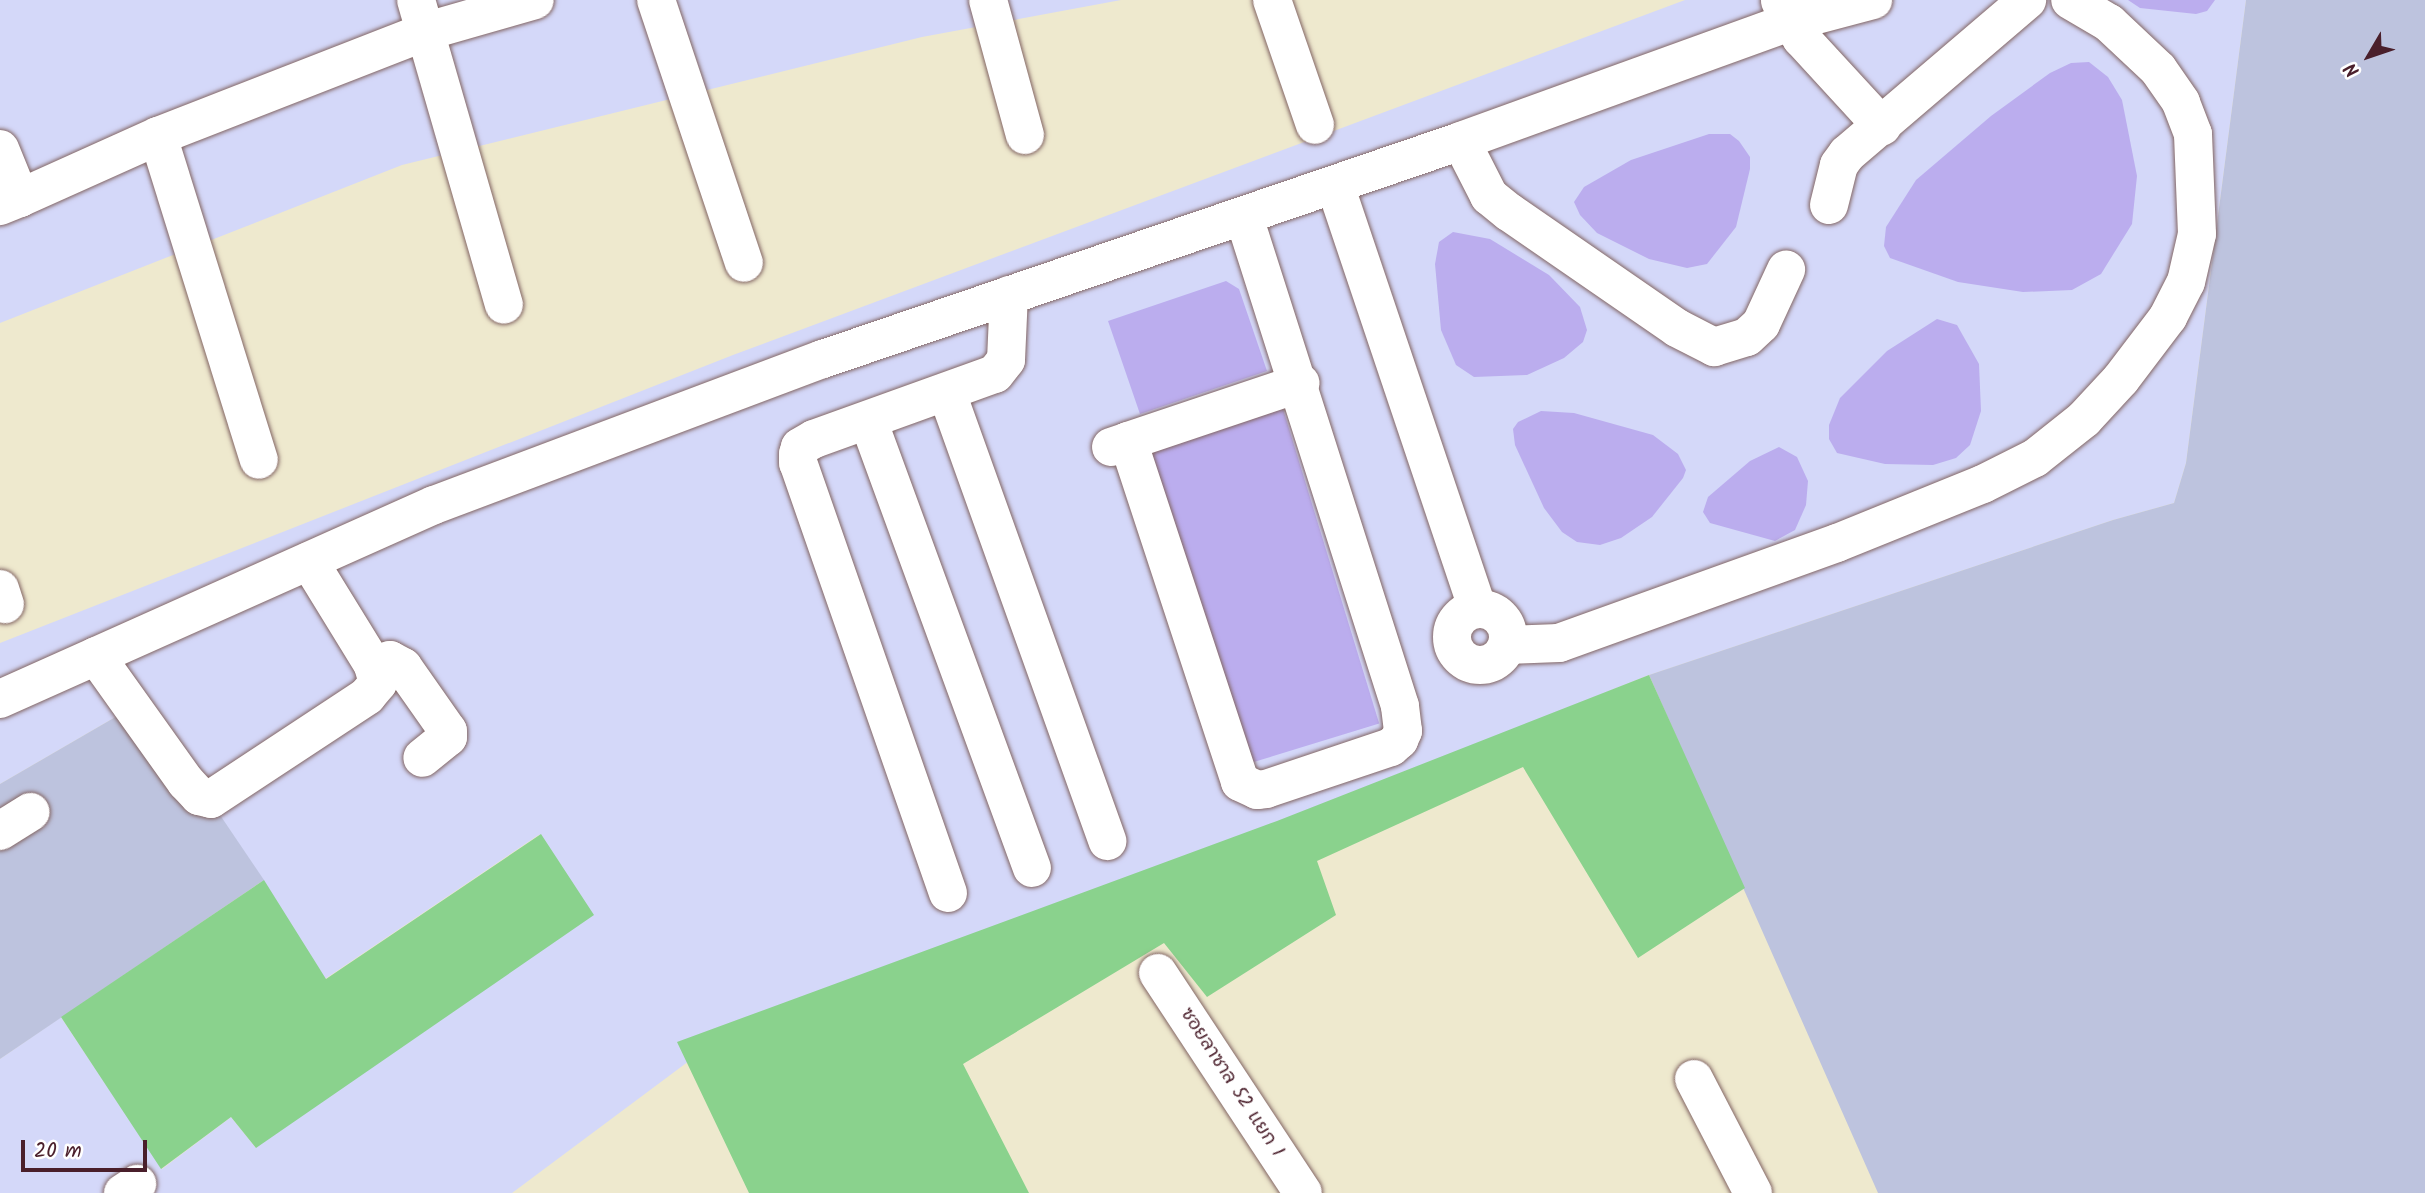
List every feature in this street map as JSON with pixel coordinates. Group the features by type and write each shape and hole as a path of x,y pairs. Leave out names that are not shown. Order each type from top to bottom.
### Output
{"street":[{"path":"0,149 10,202 421,16 535,0"},
{"path":"656,0 744,263"},
{"path":"988,0 1025,135"},
{"path":"1272,0 1315,125"},
{"path":"0,699 434,505 1009,295 1461,141 1785,11 1873,0"},
{"path":"1829,205 1839,165 2027,0"},
{"path":"1335,186 1478,609 1501,618 1507,645 1559,643 1837,543 1983,484 2035,458 2084,419 2145,351 2186,282 2197,234 2193,134 2181,102 2158,69 2109,23 2070,0"},
{"path":"1785,11 1882,126"},
{"path":"421,16 504,305"},
{"path":"158,136 260,460"},
{"path":"1461,141 1483,187 1508,212 1677,328 1714,347 1747,337 1760,324 1786,270"},
{"path":"1244,216 1300,383 1403,721 1399,740 1374,753 1257,790 1240,782 1119,444 1300,383"},
{"path":"948,893 797,463 805,443 988,378 1006,360 1009,295"},
{"path":"947,393 1107,841"},
{"path":"868,420 1032,868"},
{"path":"96,656 186,782 199,796 211,799 375,690 379,675 309,561"},
{"path":"373,665 390,660 403,667 449,731 448,737 422,758"},
{"name":"ซอยลาซาล 52 แยก 1","path":"1158,972 1303,1193"},
{"path":"1694,1079 1753,1193"}],"shaded area":[{"path":"0,0 1121,0 922,37 402,165 0,323"},
{"path":"1685,0 2246,0 2186,463 2174,503 2113,520 1649,675 689,1061 512,1193 0,1193 0,1059 61,1017 162,1169 231,1117 256,1148 540,834 325,979 143,701 0,784 0,643 733,355"},
{"path":"2246,0 2425,0 2425,1193 1878,1193 1649,675 2113,520 2174,503 2186,463"},
{"path":"143,701 264,880 0,1059 0,784"}],"green space":[{"path":"1649,675 1745,888 1638,958 1523,767 1317,861 1336,915 1207,997 1164,943 963,1064 1029,1193 749,1193 677,1042 1277,821"},
{"path":"541,834 594,915 256,1148 231,1117 161,1169 61,1017 264,880 326,979"}],"building":[{"path":"2128,0 2215,0 2207,11 2196,14 2140,8"},
{"path":"2089,62 2108,77 2122,100 2137,176 2132,224 2101,274 2072,290 2023,292 1958,282 1890,258 1884,246 1886,227 1916,180 1991,116 2050,73 2071,63"},
{"path":"1709,134 1730,134 1739,141 1750,157 1750,169 1736,227 1707,264 1687,268 1649,259 1597,233 1580,215 1574,202 1584,187 1631,160"},
{"path":"1453,232 1490,239 1549,275 1580,307 1587,330 1583,342 1564,358 1527,375 1474,377 1456,365 1441,330 1435,264 1439,242"},
{"path":"1226,281 1239,289 1267,371 1140,414 1108,321"},
{"path":"1937,319 1957,325 1979,364 1981,411 1970,445 1956,458 1933,465 1885,464 1837,453 1829,439 1829,425 1840,398 1887,351"},
{"path":"1283,409 1379,724 1246,764 1150,450"},
{"path":"1541,411 1574,413 1653,435 1678,454 1686,470 1683,478 1652,517 1621,538 1600,545 1577,542 1562,532 1544,508 1515,445 1513,429 1518,422"},
{"path":"1779,447 1797,457 1808,481 1806,505 1795,530 1775,541 1710,523 1703,512 1708,497 1750,461"}]}
